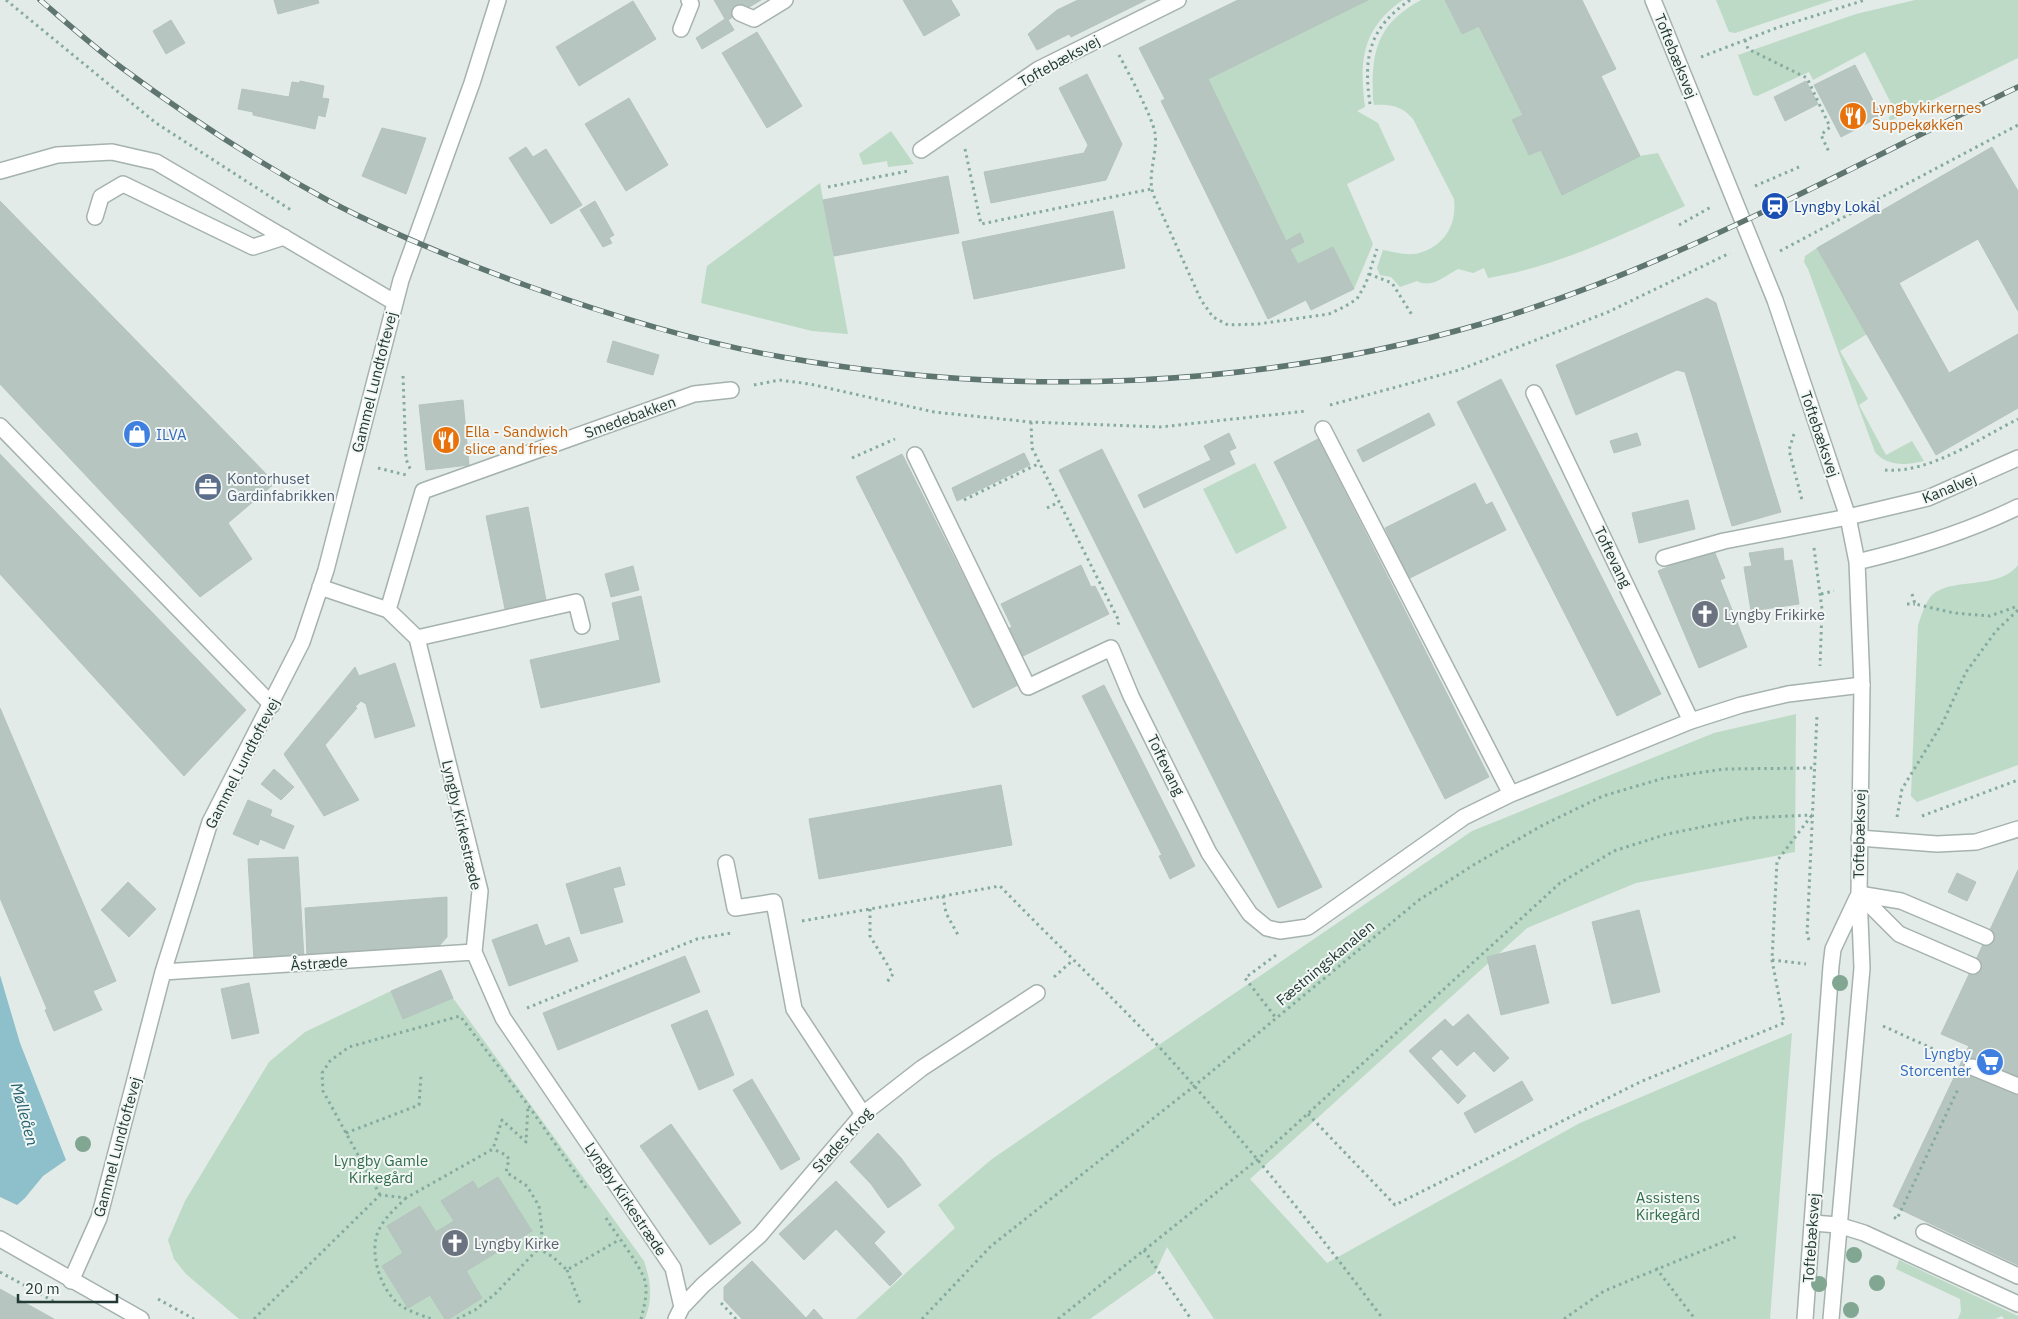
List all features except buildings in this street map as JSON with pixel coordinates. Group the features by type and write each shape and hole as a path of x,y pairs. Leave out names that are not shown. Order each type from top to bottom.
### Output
{"street":[{"name":"Gammel Lundtoftevej","path":"71,1281 99,1218 164,972 210,822 220,799 295,660 320,587 394,302 472,83 498,0"},
{"path":"682,29 691,4 689,0"},
{"path":"740,13 754,19 785,0"},
{"name":"Toftebæksvej","path":"921,150 1039,69 1178,0"},
{"name":"Toftebæksvej","path":"1653,0 1760,262 1848,517 1857,562 1862,685 1859,838 1862,968 1831,1319"},
{"name":"Gammel Lundtoftevej","path":"0,171 57,155 112,152 156,162 394,302"},
{"path":"95,217 101,197 123,184 253,247 284,237"},
{"name":"Smedebakken","path":"388,610 423,491 694,394 731,390"},
{"name":"Toftevang","path":"1534,394 1691,721"},
{"path":"0,426 272,704"},
{"path":"1323,428 1511,794"},
{"path":"915,455 1028,687 1111,648"},
{"name":"Kanalvej","path":"1664,558 1724,541 1809,526 1928,498 2018,458"},
{"path":"1857,562 1902,552 1938,540 2018,507"},
{"path":"320,587 388,610 417,638 576,602 582,626"},
{"name":"Lyngby Kirkestræde","path":"417,638 480,891 474,952 503,1018 673,1268 679,1313"},
{"name":"Toftevang","path":"1111,648 1131,696 1209,852 1250,914 1267,928 1280,931"},
{"path":"1280,931 1308,927 1464,817 1511,794 1691,721 1741,705 1788,694 1862,685"},
{"path":"1859,838 1938,844 1976,842 2018,830"},
{"path":"726,863 735,908 774,902 794,1009 863,1114"},
{"path":"1859,894 1901,901 1986,937"},
{"path":"1859,894 1899,934 1973,966"},
{"name":"Toftebæksvej","path":"1805,1319 1826,1010 1834,949 1859,894"},
{"name":"Åstræde","path":"164,972 474,952"},
{"name":"Stades Krog","path":"679,1313 703,1284 760,1236 863,1114 922,1068 1037,993"},
{"path":"1970,1066 2018,1086"},
{"path":"1813,1223 1838,1225 1864,1233 2018,1304"},
{"path":"1924,1232 2018,1276"},
{"path":"0,1239 141,1319"}],"path":[{"path":"6,0 156,123 295,212"},
{"path":"1370,104 1367,69 1372,42 1384,22 1410,0"},
{"path":"1679,64 1865,0"},
{"path":"1110,34 1155,130 1156,152 1149,181 1151,189 1202,300 1213,317 1228,325 1258,324 1329,314 1357,299 1369,274 1377,249"},
{"path":"1745,40 1748,49 1806,78 1830,127 1821,135 1829,152"},
{"path":"1760,262 2018,125"},
{"path":"957,150 964,145 981,224 1151,189"},
{"path":"828,187 915,170"},
{"path":"1328,405 1467,367 1608,312 1752,241"},
{"path":"1369,274 1392,283 1412,315"},
{"path":"354,462 413,476 406,459 403,370"},
{"path":"731,390 778,380 810,384 934,412 1030,422 1160,427 1309,410"},
{"path":"1806,392 1789,450 1809,526 1820,594"},
{"path":"1885,470 1898,471 1927,464 2018,419"},
{"path":"1030,422 1032,448 1120,621 1111,648"},
{"path":"852,458 904,435 915,455"},
{"path":"943,511 1040,463"},
{"path":"1047,508 1059,502"},
{"path":"1912,594 1915,604"},
{"path":"1907,604 1915,604 1954,613 1990,616 2018,606"},
{"path":"1896,842 1896,826 1902,789 1943,722 1966,672 1996,631 2018,610"},
{"name":"Fæstningskanalen","path":"922,1319 992,1246 1193,1087 1419,900 1543,825 1603,796 1664,778 1724,769 1814,768 1812,815"},
{"path":"1896,826 2018,780"},
{"path":"1812,815 1807,935 1809,942 1820,949 1834,949"},
{"path":"1308,1114 1395,1205 1640,1082 1784,1023 1772,960 1777,861 1812,815"},
{"path":"1058,1319 1257,1160 1560,883 1614,851 1667,834 1746,818 1812,815"},
{"path":"779,925 1000,886 1161,1050 1257,1160 1333,1252 1383,1319"},
{"path":"942,896 946,913 958,935"},
{"path":"870,908 870,936 893,974 887,982"},
{"path":"1276,1018 1245,978 1275,956 1280,931"},
{"path":"503,1018 697,939 733,933"},
{"path":"1772,960 1811,964"},
{"path":"380,1195 323,1091 322,1073 330,1062 349,1047 460,1016 528,1105 589,1192"},
{"path":"1883,1026 1970,1066 1897,1219 1892,1216"},
{"path":"346,1133 419,1105 421,1075"},
{"path":"432,1319 402,1307 393,1298 375,1268 376,1238 387,1216 406,1198 493,1149 502,1120 526,1142 528,1105"},
{"path":"457,1319 475,1310 495,1294 538,1248 542,1231 539,1206 527,1186 506,1172 509,1159 506,1155 493,1149"},
{"path":"380,1195 406,1198"},
{"path":"254,1319 380,1195"},
{"path":"605,1215 645,1281 645,1302 641,1319"},
{"path":"1564,1319 1604,1291 1656,1268 1738,1236"},
{"path":"567,1270 619,1240"},
{"path":"538,1248 553,1257 567,1270 581,1306"},
{"path":"1144,1250 1191,1319"},
{"path":"1656,1268 1696,1319"},
{"path":"0,1272 57,1303"},
{"path":"418,1314 426,1319"}],"green space":[{"path":"1368,0 1403,0 1379,22 1371,34 1366,47 1363,75 1365,107 1357,111 1378,123 1395,160 1347,184 1373,244 1354,289 1333,247 1298,264 1290,249 1304,242 1300,233 1286,241 1208,79"},
{"path":"1421,0 1445,0 1462,34 1479,26 1523,115 1512,121 1529,155 1541,150 1562,194 1640,156 1658,153 1685,206 1588,249 1514,273 1488,278 1484,268 1473,273 1458,269 1433,283 1417,281 1400,287 1391,277 1380,275 1377,268 1383,250 1413,254 1430,248 1438,244 1448,232 1454,216 1454,199 1413,119 1405,111 1396,107 1374,105 1373,99 1373,67 1380,40 1386,29 1395,19 1406,9"},
{"path":"1716,0 1833,0 1735,33 1729,32"},
{"path":"1915,0 2018,0 2018,58 1890,121 1889,117 1896,113 1865,52 1813,80 1809,72 1757,96 1753,95 1738,55 1856,14"},
{"path":"891,131 914,164 888,167 887,161 863,165 859,154"},
{"path":"820,183 848,334 812,331 701,303 707,266"},
{"path":"1817,248 1867,334 1840,351 1868,399 1859,405 1886,455 1912,441 1924,461 1898,464 1885,460 1875,452 1804,262 1805,256"},
{"path":"1255,463 1287,528 1236,554 1203,489"},
{"path":"2018,565 2018,765 1917,802 1911,796 1918,625 1924,608 1929,599 1947,587 1998,578 2009,573"},
{"name":"Assistens Kirkegård","path":"1796,714 1795,852 1636,883 1527,928 1250,1179 1327,1263 1580,1123 1792,1033 1770,1319 1214,1319 1167,1247 1155,1273 1090,1319 856,1319 955,1228 938,1205 992,1159 1472,831 1714,733"},
{"name":"Lyngby Gamle Kirkegård","path":"391,991 403,1019 453,998 644,1261 650,1290 648,1311 645,1319 239,1319 186,1274 174,1259 168,1240 185,1201 269,1062 305,1032"},
{"path":"1899,1260 2018,1316 2018,1319 2004,1319 2002,1316 1995,1319 1958,1319 1961,1311 1960,1299 1896,1269"}],"water":[{"name":"Mølleåen","path":"0,975 20,1043 66,1160 43,1176 17,1205 0,1197"}],"railway":[{"path":"40,0 122,68 249,155 329,201 401,236 451,257 588,307 652,327 749,351 869,370 957,378 1045,382 1133,380 1221,374 1309,362 1396,346 1481,324 1620,276 1687,247 2018,87"}],"place":[{"name":"Lyngbykirkernes Suppekøkken","path":"1853,116"},
{"name":"Lyngby Lokal","path":"1775,206"},
{"name":"ILVA","path":"137,434"},
{"name":"Ella - Sandwich slice and fries","path":"446,440"},
{"name":"Kontorhuset Gardinfabrikken","path":"208,487"},
{"name":"Lyngby Frikirke","path":"1705,614"},
{"name":"Lyngby Storcenter","path":"1990,1062"},
{"name":"Lyngby Kirke","path":"455,1243"}]}
